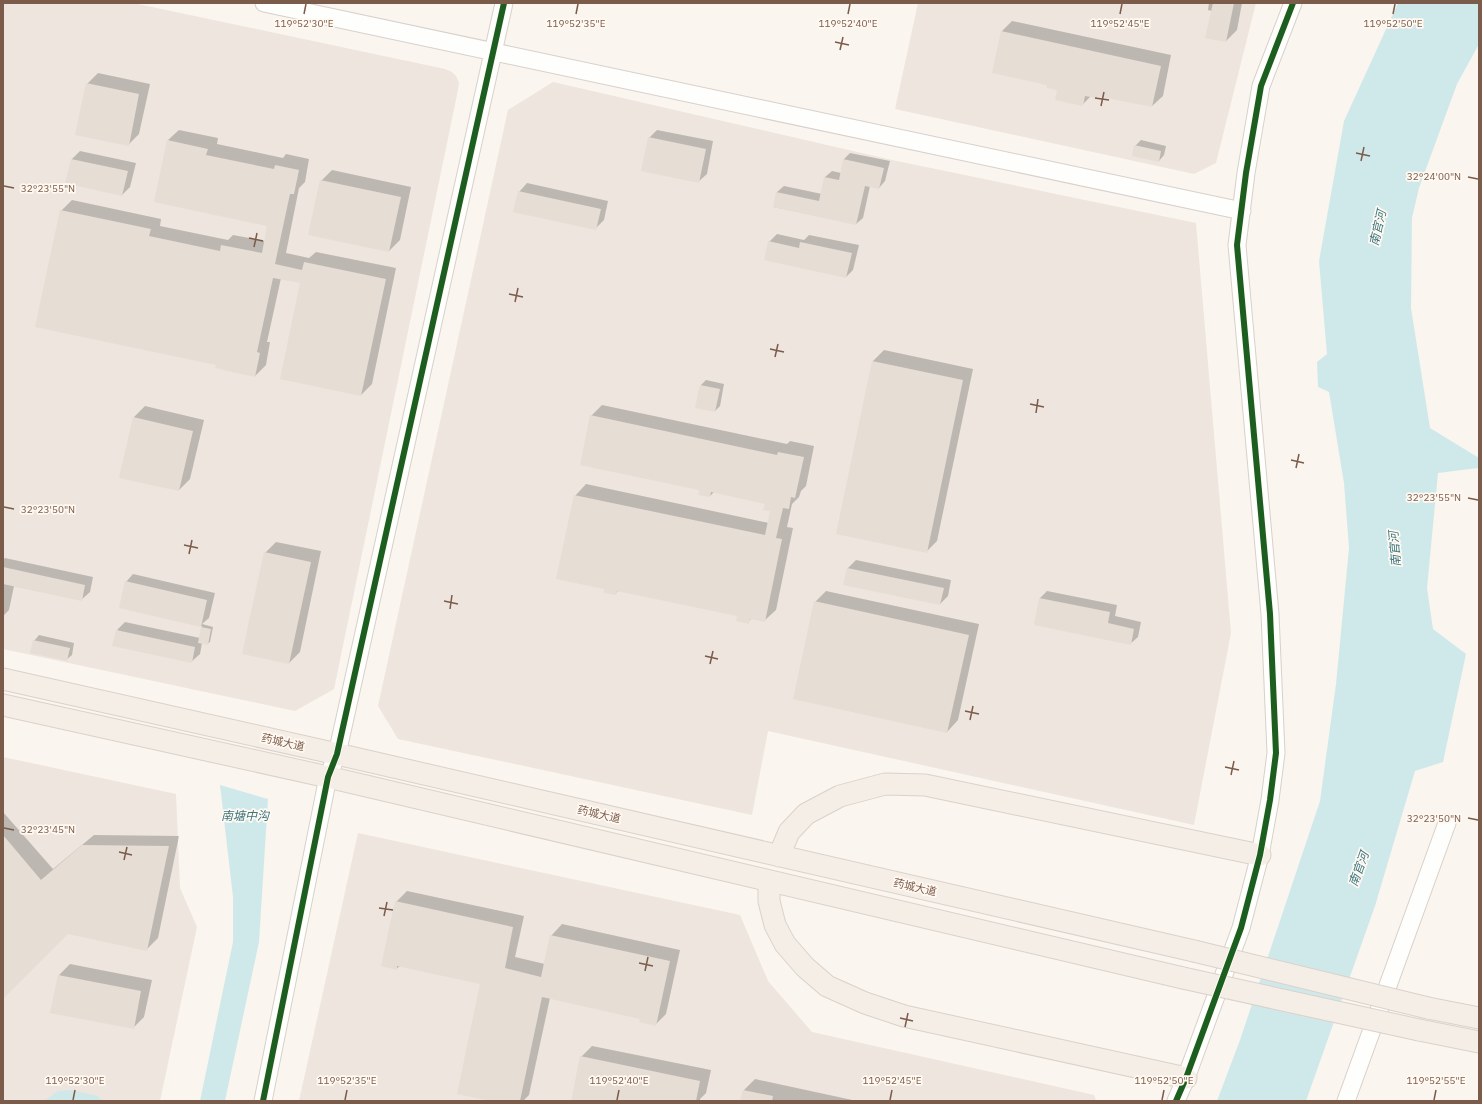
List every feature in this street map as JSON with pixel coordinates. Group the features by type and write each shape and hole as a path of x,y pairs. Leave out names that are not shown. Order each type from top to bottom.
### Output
{"main road":[{"name":"药城大道","path":"3,679 338,754 1194,951 1428,1008 1479,1018"},
{"path":"3,705 328,777 1183,978 1479,1042"},
{"path":"779,856 789,832 806,814 840,796 885,784 925,785 1260,854"},
{"path":"769,881 769,901 775,924 785,944 805,968 827,986 865,1003 904,1016 1186,1078"}],"street":[{"path":"264,3 1242,211"},
{"path":"264,1101 328,777 338,754 504,3"},
{"path":"1176,1101 1186,1078 1241,928 1260,854 1270,800 1276,754 1270,614 1237,246 1246,172 1261,86 1293,3"},
{"path":"1346,1101 1447,823"}],"shaded area":[{"path":"3,3 133,3 445,69 452,72 456,76 459,83 334,689 295,711 3,649"},
{"path":"918,3 1256,3 1216,163 1194,174 895,109"},
{"path":"553,82 892,160 1196,223 1231,633 1194,825 768,731 752,815 398,739 378,706 508,110"},
{"path":"3,757 176,794 180,888 197,927 160,1101 3,1101"},
{"path":"358,833 740,915 768,981 812,1032 1094,1095 1096,1101 299,1101"}],"water":[{"name":"南官河","path":"1398,3 1479,3 1479,44 1457,84 1419,188 1412,218 1411,308 1430,428 1479,458 1478,468 1438,473 1427,588 1433,629 1466,654 1443,762 1415,771 1375,906 1306,1101 1217,1101 1240,1040 1320,801 1336,684 1349,548 1344,483 1329,392 1318,387 1317,362 1327,354 1319,261 1344,121"},
{"name":"南塘中沟","path":"220,785 268,799 259,942 225,1101 200,1101 233,942 233,897"},
{"path":"71,1090 98,1096 102,1101 44,1101 58,1091"}],"building":[{"path":"1213,3 1234,3 1226,42 1205,38"},
{"path":"1001,31 1161,66 1152,107 1097,96 1096,98 1085,96 1083,106 1055,100 1057,90 1047,88 1047,85 992,73"},
{"path":"86,83 139,94 129,146 75,135"},
{"path":"648,137 706,149 699,183 641,171"},
{"path":"167,140 208,149 206,155 274,169 275,165 299,170 294,194 290,194 275,264 302,270 304,262 386,279 361,396 280,379 300,283 273,278 257,352 260,353 255,377 215,368 216,365 35,327 60,210 151,229 149,236 220,251 221,245 262,253 267,226 154,202"},
{"path":"1134,145 1161,151 1159,162 1132,156"},
{"path":"71,159 128,171 122,196 65,183"},
{"path":"843,159 884,168 879,189 865,186 856,225 773,207 776,192 819,201 824,177 839,180"},
{"path":"320,180 401,197 389,252 308,235"},
{"path":"518,191 601,209 596,230 513,212"},
{"path":"768,241 799,248 800,242 852,253 846,278 764,260"},
{"path":"872,361 963,380 927,553 836,534"},
{"path":"700,385 720,389 715,412 695,408"},
{"path":"590,415 777,455 778,452 804,457 795,498 791,497 789,509 783,508 776,538 782,539 765,622 750,619 749,624 736,621 737,616 617,591 616,595 604,593 604,589 556,579 574,495 765,535 770,511 763,510 765,504 711,492 710,497 698,495 699,490 580,465"},
{"path":"133,417 193,431 179,491 119,478"},
{"path":"264,552 311,562 289,664 242,654"},
{"path":"3,567 85,585 82,601 3,584"},
{"path":"847,568 944,588 940,605 843,585"},
{"path":"125,581 207,600 201,627 119,608"},
{"path":"1039,598 1110,612 1108,623 1134,629 1131,645 1034,625"},
{"path":"814,601 969,635 947,733 793,699"},
{"path":"201,627 211,629 208,645 198,643"},
{"path":"116,630 195,647 192,663 112,646"},
{"path":"33,640 70,648 67,661 30,653"},
{"path":"3,835 41,880 82,845 169,846 147,951 68,934 3,999"},
{"path":"395,901 513,927 505,968 541,977 550,935 670,961 656,1026 639,1022 640,1019 542,997 520,1101 491,1101 457,1094 480,984 397,966 397,970 381,966"},
{"path":"58,975 141,991 134,1029 50,1013"},
{"path":"580,1056 700,1081 696,1101 571,1101"},
{"path":"743,1090 773,1096 772,1101 740,1101"}],"cycle path":[{"path":"263,1101 328,777 337,754 504,3"},
{"path":"1176,1101 1186,1078 1241,928 1260,855 1270,800 1276,753 1270,614 1237,245 1246,173 1261,86 1293,3"}]}
